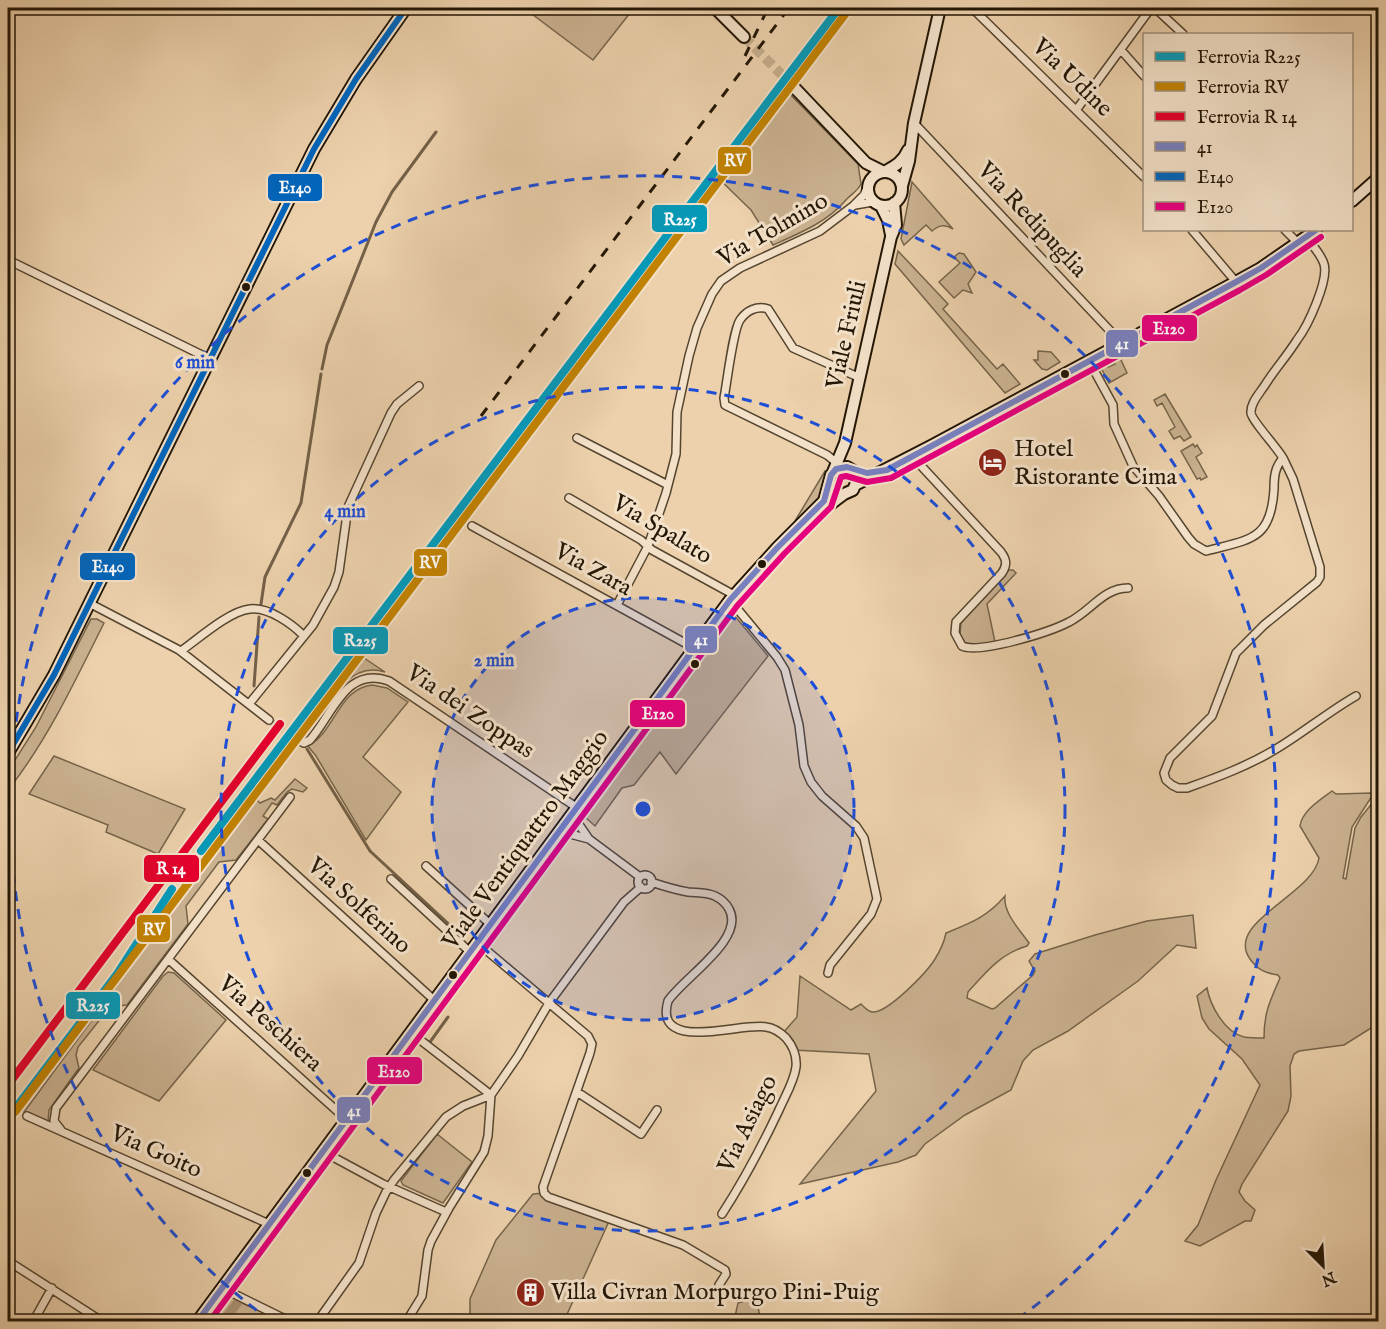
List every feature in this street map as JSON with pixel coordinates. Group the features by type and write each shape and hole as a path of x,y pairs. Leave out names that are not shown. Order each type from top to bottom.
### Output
{"street":[{"path":"8,753 43,696 314,150 356,79 406,8"},
{"path":"715,8 744,37"},
{"path":"877,204 894,203 901,196 914,123 940,8"},
{"name":"Via Udine","path":"972,8 1143,176"},
{"path":"1077,109 1153,8 1182,33"},
{"path":"1120,50 1143,75"},
{"path":"789,82 866,163 893,174 902,186"},
{"name":"Via Redipuglia","path":"914,123 1114,335 1119,345"},
{"path":"869,184 873,176 904,159 910,144"},
{"path":"866,163 869,184 877,204 888,220 891,236"},
{"path":"1353,199 1378,178"},
{"name":"Via Tolmino","path":"617,605 648,546 668,485 676,454 677,412 689,356 706,304 721,281 740,268 820,231 853,206 864,195 869,184"},
{"name":"Viale Friuli","path":"795,531 824,501 845,443 858,377 891,236 896,225 894,203"},
{"name":"Via Tolmino","path":"853,206 877,204"},
{"path":"1193,231 1236,282"},
{"path":"1287,231 1302,240 1322,258 1326,275 1298,340 1281,360 1251,406 1252,417 1270,438 1293,479 1320,567 1320,577 1312,587 1264,625 1236,653 1212,716 1170,758 1164,773 1166,780 1172,786 1187,788 1241,768 1275,750 1356,696"},
{"path":"795,531 844,494 853,490 857,484 1236,282 1315,231"},
{"path":"8,260 210,359"},
{"path":"858,377 794,348 772,312 765,307 756,308 741,319 737,326 724,398 725,405 836,465 874,473 887,470"},
{"path":"1089,362 1113,405 1114,424 1133,466 1160,496 1188,537 1206,551 1252,539 1264,527 1273,507 1275,473 1283,458"},
{"path":"249,704 318,618 339,572 348,507 391,413 397,404 419,386"},
{"path":"577,438 668,485"},
{"path":"912,456 1006,560 1002,573 956,622 955,633 962,646 978,649 1040,634 1081,615 1101,597 1119,588 1128,588"},
{"path":"836,465 853,470"},
{"path":"836,465 835,491 844,494"},
{"path":"853,470 857,484"},
{"name":"Via Spalato","path":"569,498 732,597"},
{"name":"Via Zara","path":"472,526 694,648"},
{"name":"Viale Ventiquattro Maggio","path":"197,1322 732,597 795,531"},
{"path":"732,597 785,670 799,725 804,766 811,782 822,796 856,826 864,838 877,899 871,914 830,965 828,973"},
{"path":"89,603 181,651 269,720"},
{"path":"181,651 230,617 249,609 279,617 290,623 304,636"},
{"name":"Via dei Zoppas","path":"292,737 300,742 307,742 350,686 365,678 381,678 389,681 573,812"},
{"path":"61,1130 54,1121 56,1108 290,797"},
{"path":"573,812 589,839 640,877"},
{"path":"561,827 570,834 589,839"},
{"name":"Via Solferino","path":"258,840 434,1000"},
{"path":"426,866 490,924"},
{"path":"640,877 649,876 651,882 647,888 640,887"},
{"path":"640,877 638,881 640,887"},
{"path":"391,879 470,952"},
{"name":"Via Asiago","path":"651,882 687,892 716,896 728,907 733,917 728,936 668,1001 666,1011 670,1024 675,1029 691,1032 765,1026 782,1034 788,1041 796,1059 796,1070 792,1082 763,1143 722,1214"},
{"path":"406,1322 422,1296 428,1250 446,1212 484,1152 488,1136 491,1095 518,1056 549,1003 624,902 640,887"},
{"path":"478,940 581,1028 592,1044 543,1187 544,1193 548,1197 683,1245 725,1270 726,1274 719,1285"},
{"name":"Via Peschiera","path":"168,959 346,1119"},
{"path":"411,1032 491,1095"},
{"path":"577,1092 641,1134 657,1110"},
{"path":"317,1322 359,1263 376,1213 390,1186 446,1118 463,1106 491,1095"},
{"name":"Via Goito","path":"27,1116 269,1224"},
{"path":"322,1151 446,1212"},
{"path":"8,1261 103,1322"},
{"path":"33,1322 52,1288"},
{"path":"222,1288 291,1322"}],"shaded area":[{"path":"524,8 634,8 593,60"},
{"path":"784,88 858,164 861,184 830,215 773,245 751,210 718,178"},
{"path":"912,182 953,229 942,226 932,231 926,225 904,245 901,239"},
{"path":"898,251 948,304 943,309 997,369 1003,364 1020,384 1005,393 895,264"},
{"path":"959,253 964,254 976,272 968,284 972,293 963,290 954,298 939,282 960,263 954,257"},
{"path":"1038,351 1051,352 1060,362 1047,370 1042,369 1034,360 1038,360"},
{"path":"1118,358 1127,373 1109,383 1101,368 1106,364 1108,367 1115,364 1114,361"},
{"path":"1165,394 1191,437 1184,441 1180,436 1174,439 1169,431 1175,427 1162,403 1157,406 1154,400"},
{"path":"1193,444 1195,447 1197,445 1202,453 1196,457 1207,477 1201,480 1197,479 1181,451"},
{"path":"825,471 827,472 823,493 815,505 795,521"},
{"path":"1009,570 1016,573 987,604 995,642 977,646 965,643 960,634 961,623"},
{"path":"734,615 768,656 676,774 660,752 634,785 622,788 595,826 585,817"},
{"path":"91,619 104,623 62,706 26,766 12,785 8,784 8,771 36,727"},
{"path":"358,654 385,672 371,670 348,679 338,689 307,734 302,737 298,736"},
{"path":"372,685 387,688 408,702 363,757 401,792 366,840 308,746 325,731 352,694"},
{"path":"54,756 185,809 158,854 106,832 108,825 29,794"},
{"path":"295,779 307,788 303,792 292,789 277,805 272,803 263,816 268,819 236,860 219,862 186,906 188,924 127,1005 110,1007 78,1047 76,1055 79,1068 49,1110 48,1122 24,1112 257,796 260,803 271,798 275,800"},
{"path":"1332,791 1336,794 1372,793 1352,827 1343,878 1346,879 1355,828 1378,796 1378,1019 1376,1025 1344,1045 1299,1051 1294,1054 1290,1066 1291,1096 1288,1111 1239,1192 1255,1210 1251,1221 1245,1221 1200,1246 1185,1241 1198,1225 1260,1085 1242,1059 1209,1029 1202,1018 1197,996 1207,988 1219,1017 1231,1030 1244,1037 1264,1038 1266,1014 1280,978 1256,966 1250,959 1245,946 1249,933 1259,921 1302,884 1313,871 1319,858 1300,826 1301,821 1317,802"},
{"path":"1005,896 1009,915 1029,943 1001,959 968,992 967,998 992,1009 1033,975 1035,971 1029,961 1035,954 1095,935 1147,921 1193,915 1196,948 1177,945 1138,981 1068,1031 1033,1050 1023,1061 1011,1090 965,1115 925,1144 916,1155 898,1162 800,1184 876,1091 869,1054 793,1050 782,1034 797,1017 800,976 851,1010 861,1004 872,1012 879,1011 896,1000 931,965 939,953 946,933 978,919"},
{"path":"168,972 174,973 226,1020 159,1101 93,1070"},
{"path":"437,1134 472,1162 443,1203 403,1185 401,1181"},
{"path":"544,1193 610,1219 564,1321 470,1322 470,1299 496,1240 533,1194"},
{"path":"222,1288 239,1295 242,1303 281,1321 197,1322"},
{"path":"756,1298 761,1321 734,1321 738,1303"}],"waterway":[{"path":"322,369 327,345 376,222 392,192 436,132"},
{"path":"261,604 265,577 301,503 321,374"},
{"path":"254,686 259,617"},
{"path":"307,749 370,851 453,928"},
{"path":"430,1042 448,1017"},
{"path":"223,1322 238,1302"}],"tunnel":[{"path":"744,37 789,82"},
{"path":"269,720 292,737"}],"railway":[{"path":"745,56 768,8"},
{"path":"481,416 789,8"}],"rail line":[{"name":"R225","path":"201,851 839,8"},
{"name":"RV","path":"15,1112 846,13"},
{"name":"R225","path":"8,1118 117,974 172,889"}],"transit line":[{"name":"E140","path":"8,753 54,675 314,149 356,79 406,8"},
{"name":"41","path":"211,1321 200,1318 730,600 824,501 831,475 836,469 847,467 867,473 887,470 1236,282 1261,268 1315,231"},
{"name":"E120","path":"209,1322 737,606 831,507 841,477 846,476 867,482 891,478 1240,290 1321,237"},
{"path":"8,1085 280,724"}],"place":[{"name":"Hotel Ristorante Cima","path":"993,463"},
{"name":"Villa Civran Morpurgo Pini-Puig","path":"530,1292"}]}
